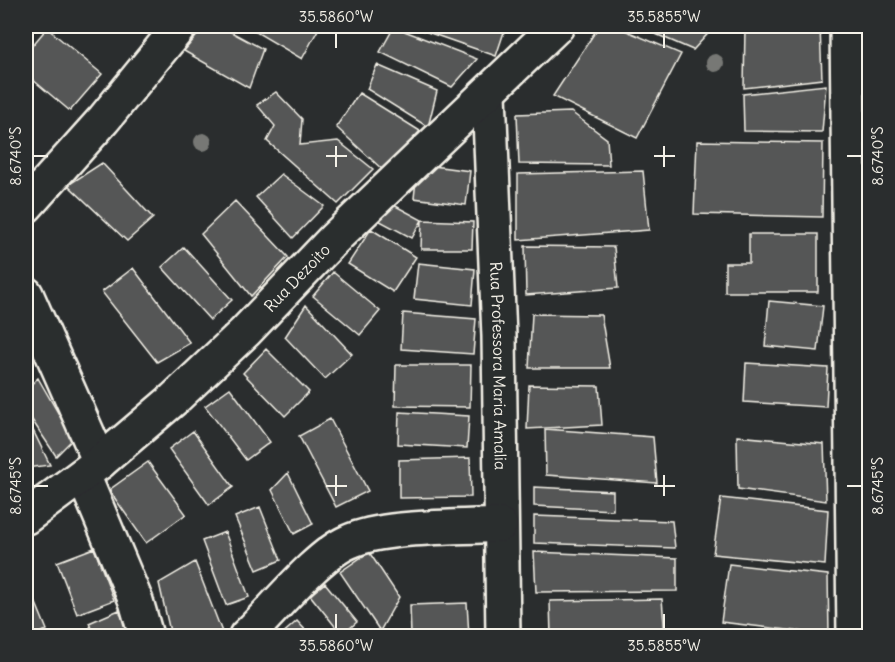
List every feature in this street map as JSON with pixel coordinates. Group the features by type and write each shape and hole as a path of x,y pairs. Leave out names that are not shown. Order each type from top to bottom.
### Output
{"street":[{"path":"26,206 104,119 180,26"},
{"name":"Rua Dezoito","path":"26,517 92,468 174,399 245,332 334,239 489,94 557,26"},
{"path":"846,26 854,636"},
{"name":"Rua Professora Maria Amalia","path":"489,94 499,336 502,636"},
{"path":"26,294 92,468 146,636"},
{"path":"246,636 323,558 348,542 376,535 408,531 500,525"}],"building":[{"path":"205,26 220,26 263,49 249,88 184,51"},
{"path":"246,26 320,26 302,59"},
{"path":"410,26 506,26 496,56"},
{"path":"599,26 615,26 681,54 637,138 553,96"},
{"path":"637,26 715,26 693,50"},
{"path":"394,27 477,59 452,87 380,52"},
{"path":"745,27 820,27 822,79 744,88"},
{"path":"47,28 102,74 70,111 26,74 26,53"},
{"path":"377,65 437,91 428,127 367,89"},
{"path":"826,85 822,132 744,131 743,94"},
{"path":"276,92 302,119 300,145 338,141 373,169 338,204 267,141 275,126 257,105"},
{"path":"359,93 420,131 384,171 336,127"},
{"path":"571,112 607,139 609,165 519,164 517,114"},
{"path":"697,141 823,143 822,217 694,214"},
{"path":"102,163 153,218 127,241 68,185"},
{"path":"418,164 470,171 466,205 414,198"},
{"path":"643,171 649,230 518,240 518,174"},
{"path":"281,174 324,206 293,238 256,197"},
{"path":"235,201 288,257 251,296 201,234"},
{"path":"390,203 422,220 412,238 380,221"},
{"path":"422,220 473,222 472,249 421,249"},
{"path":"371,229 416,257 393,292 348,264"},
{"path":"749,234 818,234 818,292 725,292 725,263 749,263"},
{"path":"525,246 614,247 618,288 526,295"},
{"path":"184,247 232,300 210,320 162,267"},
{"path":"418,263 475,269 472,305 414,299"},
{"path":"133,268 190,343 157,362 102,292"},
{"path":"333,272 380,311 360,335 313,296"},
{"path":"769,301 823,306 818,351 765,346"},
{"path":"306,305 352,354 325,379 285,337"},
{"path":"403,313 476,319 473,354 401,349"},
{"path":"532,314 601,315 610,368 529,368"},
{"path":"26,330 41,353 26,363"},
{"path":"266,349 309,392 285,416 243,373"},
{"path":"746,363 828,368 826,407 744,402"},
{"path":"396,365 471,365 470,407 395,406"},
{"path":"38,378 73,439 56,456 26,411 26,389"},
{"path":"529,385 599,386 602,425 527,429"},
{"path":"230,388 270,442 246,460 205,406"},
{"path":"399,412 469,416 467,448 398,444"},
{"path":"26,416 50,465 26,468"},
{"path":"330,419 368,491 336,507 299,436"},
{"path":"545,429 653,437 657,483 546,475"},
{"path":"193,431 233,487 209,505 169,449"},
{"path":"737,436 824,444 826,501 738,489"},
{"path":"470,458 471,497 399,498 399,460"},
{"path":"148,462 186,514 146,543 109,490"},
{"path":"288,473 313,524 294,534 272,490"},
{"path":"534,487 613,491 613,510 534,506"},
{"path":"721,498 828,510 825,565 713,554"},
{"path":"260,507 281,560 257,570 235,517"},
{"path":"534,516 672,521 675,548 534,543"},
{"path":"225,532 249,597 226,605 202,541"},
{"path":"94,548 114,600 77,614 57,562"},
{"path":"369,552 399,597 380,631 340,572"},
{"path":"534,552 677,558 677,591 536,592"},
{"path":"195,562 222,632 212,636 171,636 159,583"},
{"path":"729,564 828,575 829,635 721,622"},
{"path":"26,579 47,630 31,636 26,636"},
{"path":"325,583 357,622 342,635 310,595"},
{"path":"662,599 665,636 551,636 550,601"},
{"path":"467,603 469,636 411,636 410,605"},
{"path":"119,610 130,636 94,636 89,623"},
{"path":"297,621 311,636 280,636"}]}
